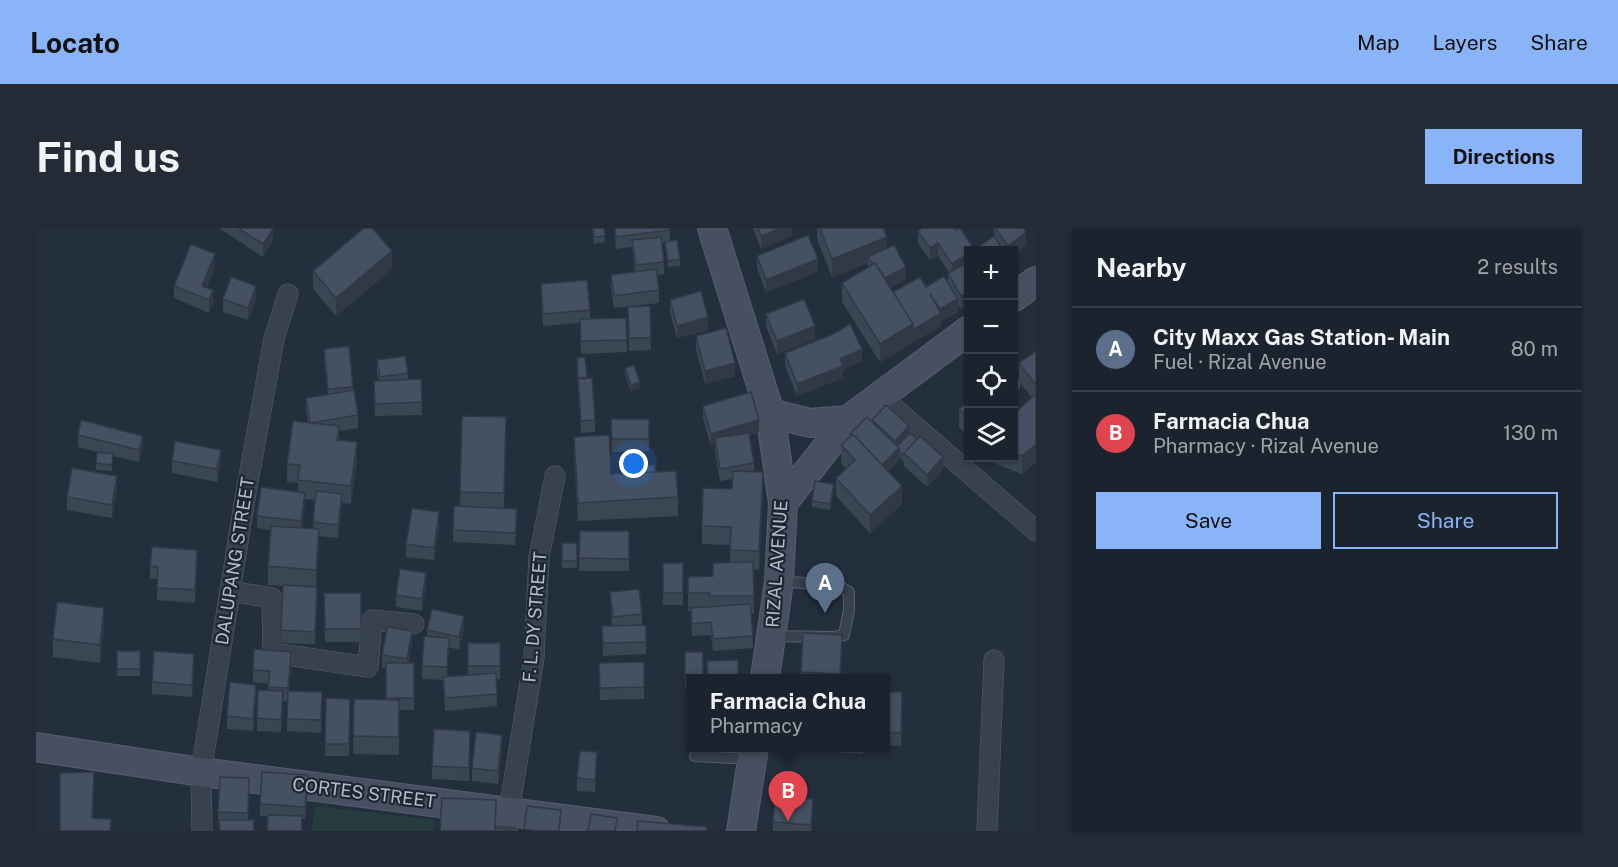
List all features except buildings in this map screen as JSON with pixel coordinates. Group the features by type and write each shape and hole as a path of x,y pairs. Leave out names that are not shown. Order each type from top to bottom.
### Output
{"street":[{"name":"RIZAL AVENUE","path":"712,228 770,413 783,503 778,581 766,674"},
{"path":"1018,294 1036,281"},
{"name":"DALUPANG STREET","path":"202,831 201,772 264,386 274,339 288,294"},
{"path":"783,503 848,420 964,334"},
{"path":"880,396 1036,531"},
{"path":"770,413 810,423 848,420"},
{"name":"F. L. DY STREET","path":"508,821 534,658 539,557 555,476"},
{"path":"230,591 272,598 273,653 368,667 372,620 414,624"},
{"path":"987,831 994,660"},
{"name":"CORTES STREET","path":"36,747 508,821 656,831"},
{"path":"741,831 753,753"}],"lane":[{"path":"772,636 844,636 849,610 849,592 839,586 778,581"},
{"path":"694,756 753,753"}],"green space":[{"path":"315,806 434,820 433,831 312,831"}],"place":[{"name":"City Maxx Gas Station- Main","path":"825,613"},
{"name":"Farmacia Chua","path":"788,821"}]}
